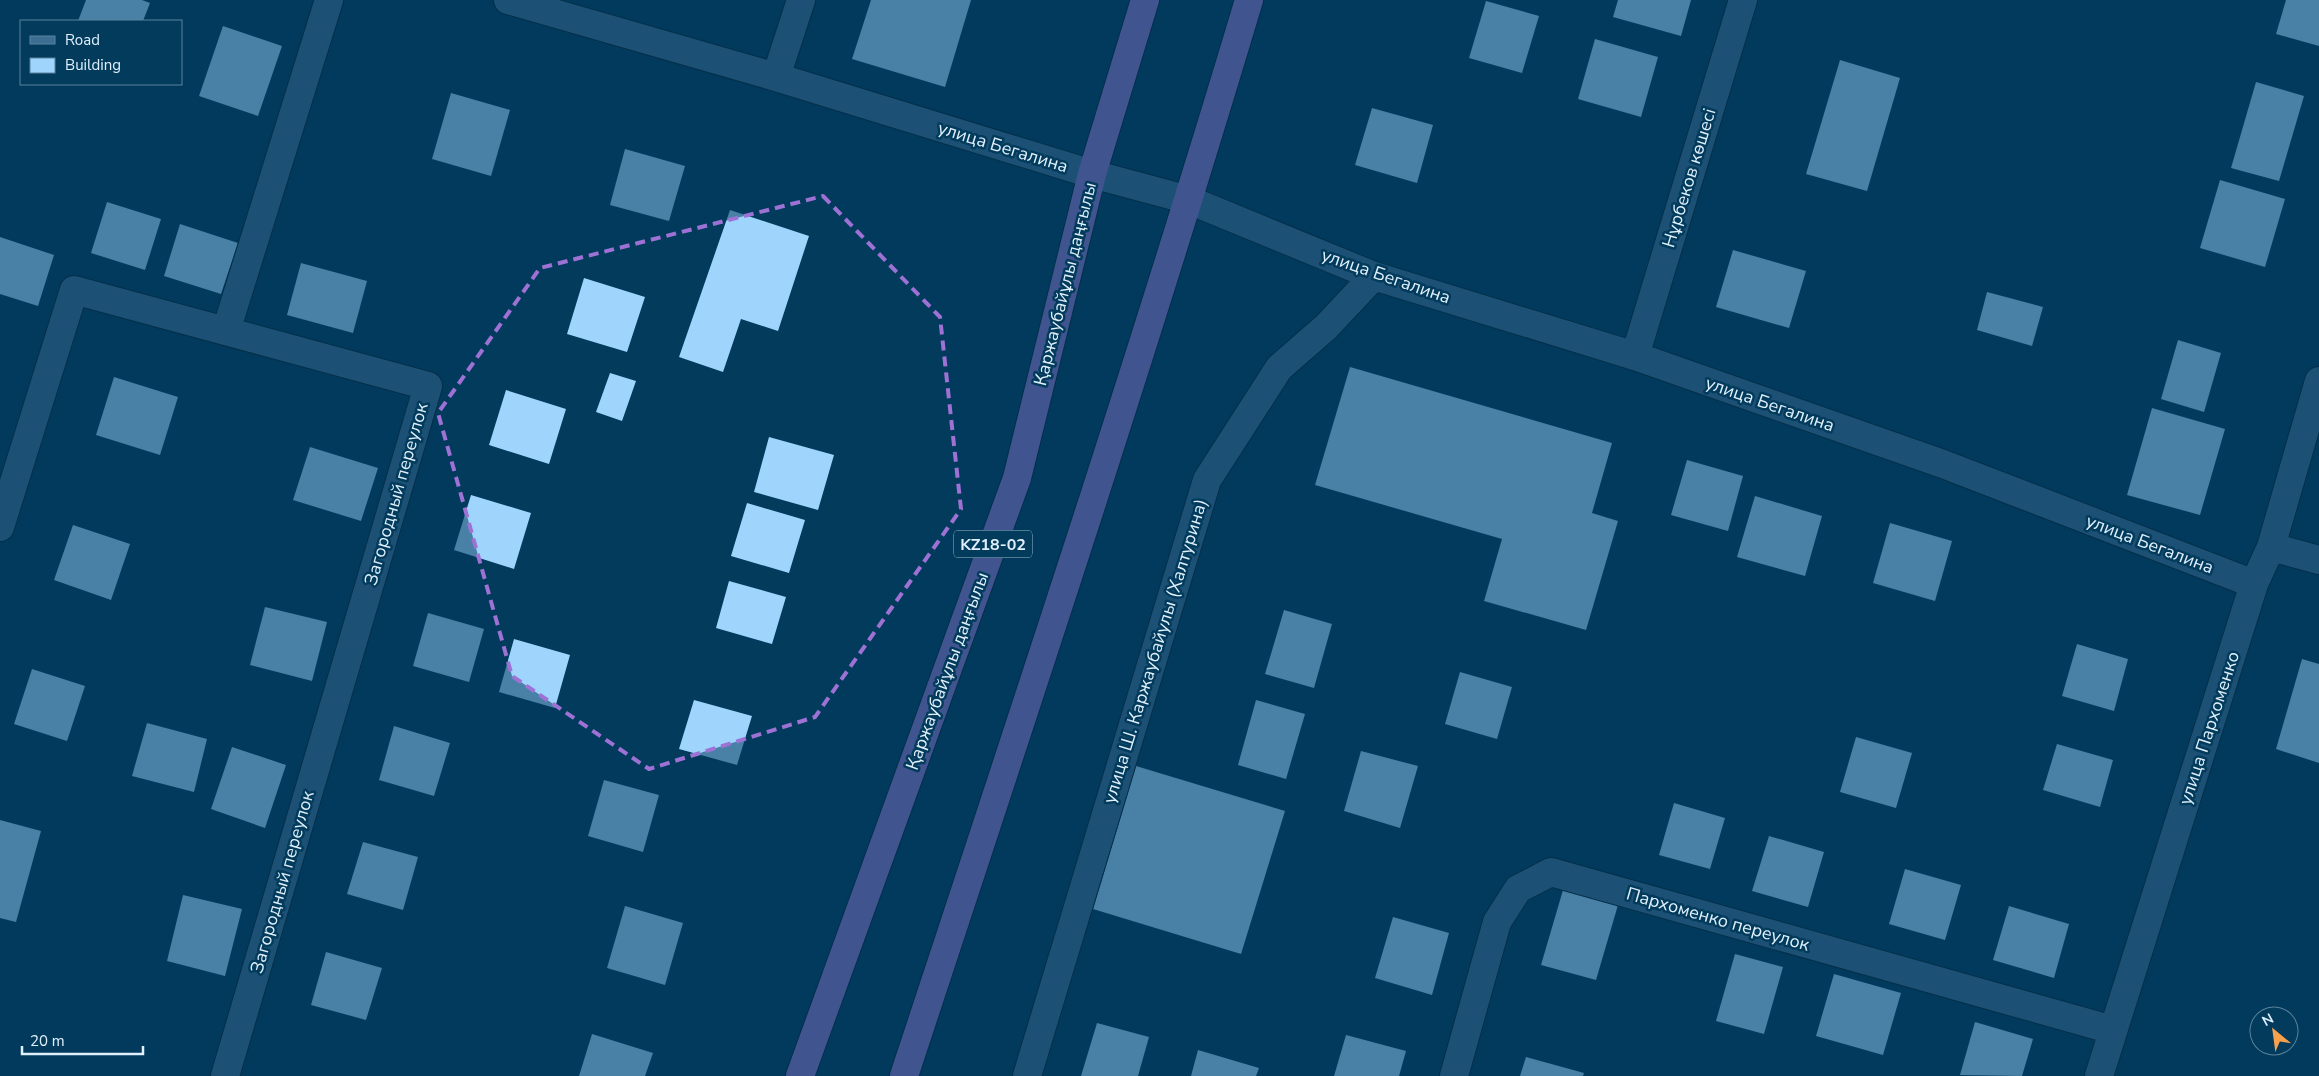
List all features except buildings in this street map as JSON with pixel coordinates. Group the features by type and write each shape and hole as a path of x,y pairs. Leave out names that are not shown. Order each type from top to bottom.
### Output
{"highway":[{"name":"Қаржаубайұлы даңғылы","path":"800,1076 1017,478 1092,174 1146,0"},
{"path":"904,1076 1097,491 1250,0"}],"street":[{"path":"226,331 329,0"},
{"name":"улица Бегалина","path":"508,0 776,76 1092,174 1189,200 1374,276 1635,356 1943,464 2254,584"},
{"path":"776,76 801,0"},
{"name":"Нұрбеков көшесі","path":"1635,356 1743,0"},
{"name":"улица Ш. Каржаубайулы (Халтурина)","path":"1027,1076 1207,480 1280,368 1326,327 1374,276"},
{"name":"Загородный переулок","path":"0,527 74,290 428,386 225,1076"},
{"name":"улица Пархоменко","path":"2100,1076 2254,584 2271,547 2319,381"},
{"path":"2271,547 2319,560"},
{"name":"Пархоменко переулок","path":"1454,1076 1497,922 1518,889 1551,872 2113,1030"}],"highlighted area":[{"path":"823,196 940,317 961,509 815,717 649,769 512,676 438,413 540,268"}]}
